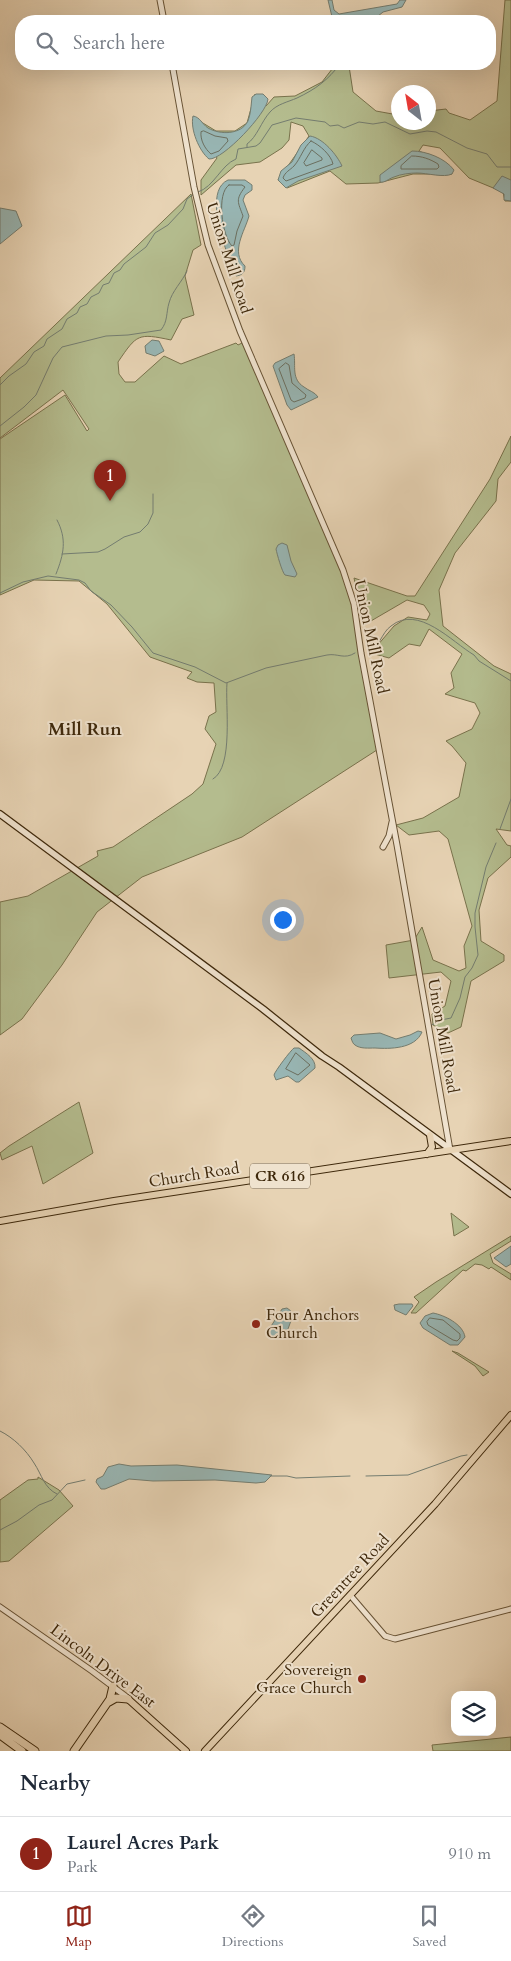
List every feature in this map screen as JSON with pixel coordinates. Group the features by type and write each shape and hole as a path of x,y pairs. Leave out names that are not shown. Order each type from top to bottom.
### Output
{"highway":[{"path":"74,1751 107,1703 113,1686"},
{"path":"107,1703 116,1698 128,1699"},
{"path":"0,1727 36,1751"},
{"path":"0,1735 22,1751"}],"main road":[{"path":"0,814 263,1009 322,1056 339,1066 511,1194"},
{"path":"427,1154 432,1147 430,1135"},
{"name":"Church Road","path":"0,1221 128,1199 511,1141"},
{"name":"Greentree Road","path":"205,1751 436,1504 511,1416"},
{"name":"Lincoln Drive East","path":"128,1699 186,1751"}],"street":[{"path":"160,0 163,15"},
{"name":"Union Mill Road","path":"173,70 195,193 208,245 235,320 346,578 354,604 361,653 450,1150"},
{"path":"383,847 389,836 392,819"},
{"path":"350,1595 385,1636 395,1640 511,1609"},
{"name":"Lincoln Drive East","path":"0,1607 113,1686 128,1699"}],"green space":[{"path":"505,0 511,0 511,201 505,201 503,192 469,178 440,148 423,145 419,151 446,163 452,174 413,174 378,183 346,184 330,171 287,188 278,180 309,136 303,126 291,122 289,140 282,148 260,162 236,165 201,195 201,180 217,158 193,117 216,131 235,131 247,123 255,94 266,106 274,97 295,96 322,82 331,70 350,70 353,92 376,111 391,114 391,130 436,130 436,110 446,109 449,113 470,120 497,101"},
{"path":"191,194 201,245 193,250 185,276 194,315 182,319 171,340 145,337 134,341 118,362 119,374 125,382 135,382 164,356 181,364 236,343 238,345 244,342 346,578 380,748 242,837 142,877 97,912 62,965 22,1019 0,1035 0,902 28,896 98,856 97,851 113,847 192,794 203,784 216,744 205,729 209,716 216,712 214,683 197,682 187,678 192,672 150,657 107,604 79,581 34,580 0,595 0,439 65,395 87,431 89,429 63,390 0,438 0,378"},
{"path":"511,436 511,462 498,479 496,501 455,553 439,590 443,626 494,666 511,674 511,831 496,829 507,845 511,846 511,857 488,878 479,910 481,941 504,955 504,961 471,981 461,1027 448,1033 433,1025 432,1014 445,1006 451,981 441,972 389,978 386,945 414,940 422,927 433,960 459,971 466,968 464,946 472,926 448,839 439,831 409,835 396,825 423,818 459,797 466,763 446,741 472,729 480,713 475,703 445,694 454,688 451,673 462,654 429,629 420,646 409,644 389,658 371,653 394,626 408,617 427,620 430,614 424,605 407,600 364,625 354,578 407,596 415,596 490,479"},
{"path":"79,1102 93,1153 43,1184 32,1146 2,1160 0,1153 9,1146"},
{"path":"451,1213 469,1227 454,1236"},
{"path":"511,1236 511,1241 490,1254 493,1263 511,1274 511,1280 491,1267 489,1269 475,1264 466,1271 463,1270 416,1313 411,1313 419,1302 414,1297"},
{"path":"452,1351 489,1372 483,1376 475,1366"},
{"path":"38,1477 59,1490 73,1506 9,1561 0,1562 0,1500 28,1480 38,1479"},
{"path":"511,1737 511,1751 433,1751 432,1745"}],"water":[{"path":"328,0 332,0 334,10 339,14 397,4 400,0 406,0 402,7 383,12 379,15 332,15"},
{"path":"256,94 263,94 268,99 266,106 253,124 224,152 209,159 202,151 196,139 192,121 193,116 208,128 218,132 235,131 245,126 248,121 252,97"},
{"path":"310,136 320,140 329,148 342,166 298,181 286,188 278,180 281,171 292,162 301,145"},
{"path":"412,151 423,152 446,162 454,170 452,174 445,176 408,173 380,182 380,175"},
{"path":"502,176 511,180 511,201 504,200 504,194 493,188"},
{"path":"228,180 245,180 252,185 252,190 245,195 243,200 249,216 240,241 239,254 245,268 243,273 236,276 228,261 217,209 218,191"},
{"path":"0,208 16,211 22,226 0,244"},
{"path":"152,340 159,341 164,351 155,356 146,353 145,346"},
{"path":"294,354 297,380 318,397 291,410 287,405 273,366 275,363"},
{"path":"282,543 287,545 297,574 295,577 285,575 282,570 276,549"},
{"path":"418,1031 422,1032 414,1042 395,1048 359,1047 354,1044 351,1038 354,1035 380,1033 396,1039"},
{"path":"294,1048 299,1048 310,1056 315,1068 299,1082 288,1076 276,1080 275,1073"},
{"path":"511,1246 511,1264 506,1267 494,1258"},
{"path":"412,1304 413,1306 406,1315 395,1310 394,1305"},
{"path":"287,1308 293,1315 288,1329 279,1339 270,1337 267,1333 268,1331 282,1309"},
{"path":"433,1313 447,1318 461,1328 465,1337 458,1345 450,1345 423,1328 420,1323 425,1316"},
{"path":"119,1464 131,1466 177,1465 272,1475 265,1482 256,1483 215,1480 153,1481 129,1479 101,1489 96,1482 97,1479 103,1476 108,1467"}],"waterway":[{"path":"247,147 247,144 273,109 316,88 335,70"},
{"path":"198,192 209,186 226,166 236,159 238,149 256,146 272,125 296,118 325,122 330,126 338,125 344,128 359,122 373,124 385,122 410,134 427,131 436,132 467,148 487,154 497,167 511,167"},
{"path":"0,385 26,364 34,352 44,346 47,339 62,329 67,319 77,313 80,307 87,304 91,297 99,293 103,285 109,283 114,273 146,247 155,233 168,225 183,209 187,199 194,194"},
{"path":"0,426 36,395 53,358 62,347 106,336 161,330 166,320 170,299 187,271"},
{"path":"62,554 98,552 124,537 140,532 148,524 153,513 153,494"},
{"path":"56,574 63,547 62,534 57,520"},
{"path":"0,593 23,582 48,576 79,580 111,605 153,653 195,667 226,683 266,668 327,655 348,656 355,653"},
{"path":"368,652 378,644 391,626 401,620 412,619 434,627 474,655 479,661 511,681"},
{"path":"213,779 220,772 226,749 227,683"},
{"path":"500,829 511,799"},
{"path":"430,1026 441,1020 451,1018 460,998 465,977 478,955 475,913 486,867 496,843"},
{"path":"0,1431 23,1449 34,1463 46,1485 57,1494"},
{"path":"366,1476 408,1475 467,1455"},
{"path":"270,1476 296,1478 350,1476"},
{"path":"0,1530 17,1521 39,1505 52,1500 67,1484 85,1480"}],"place":[{"name":"Laurel Acres Park","path":"110,501"},
{"name":"Four Anchors Church","path":"256,1324"},
{"name":"Sovereign Grace Church","path":"362,1679"}],"district":[{"name":"Mill Run","path":"85,729"}]}
